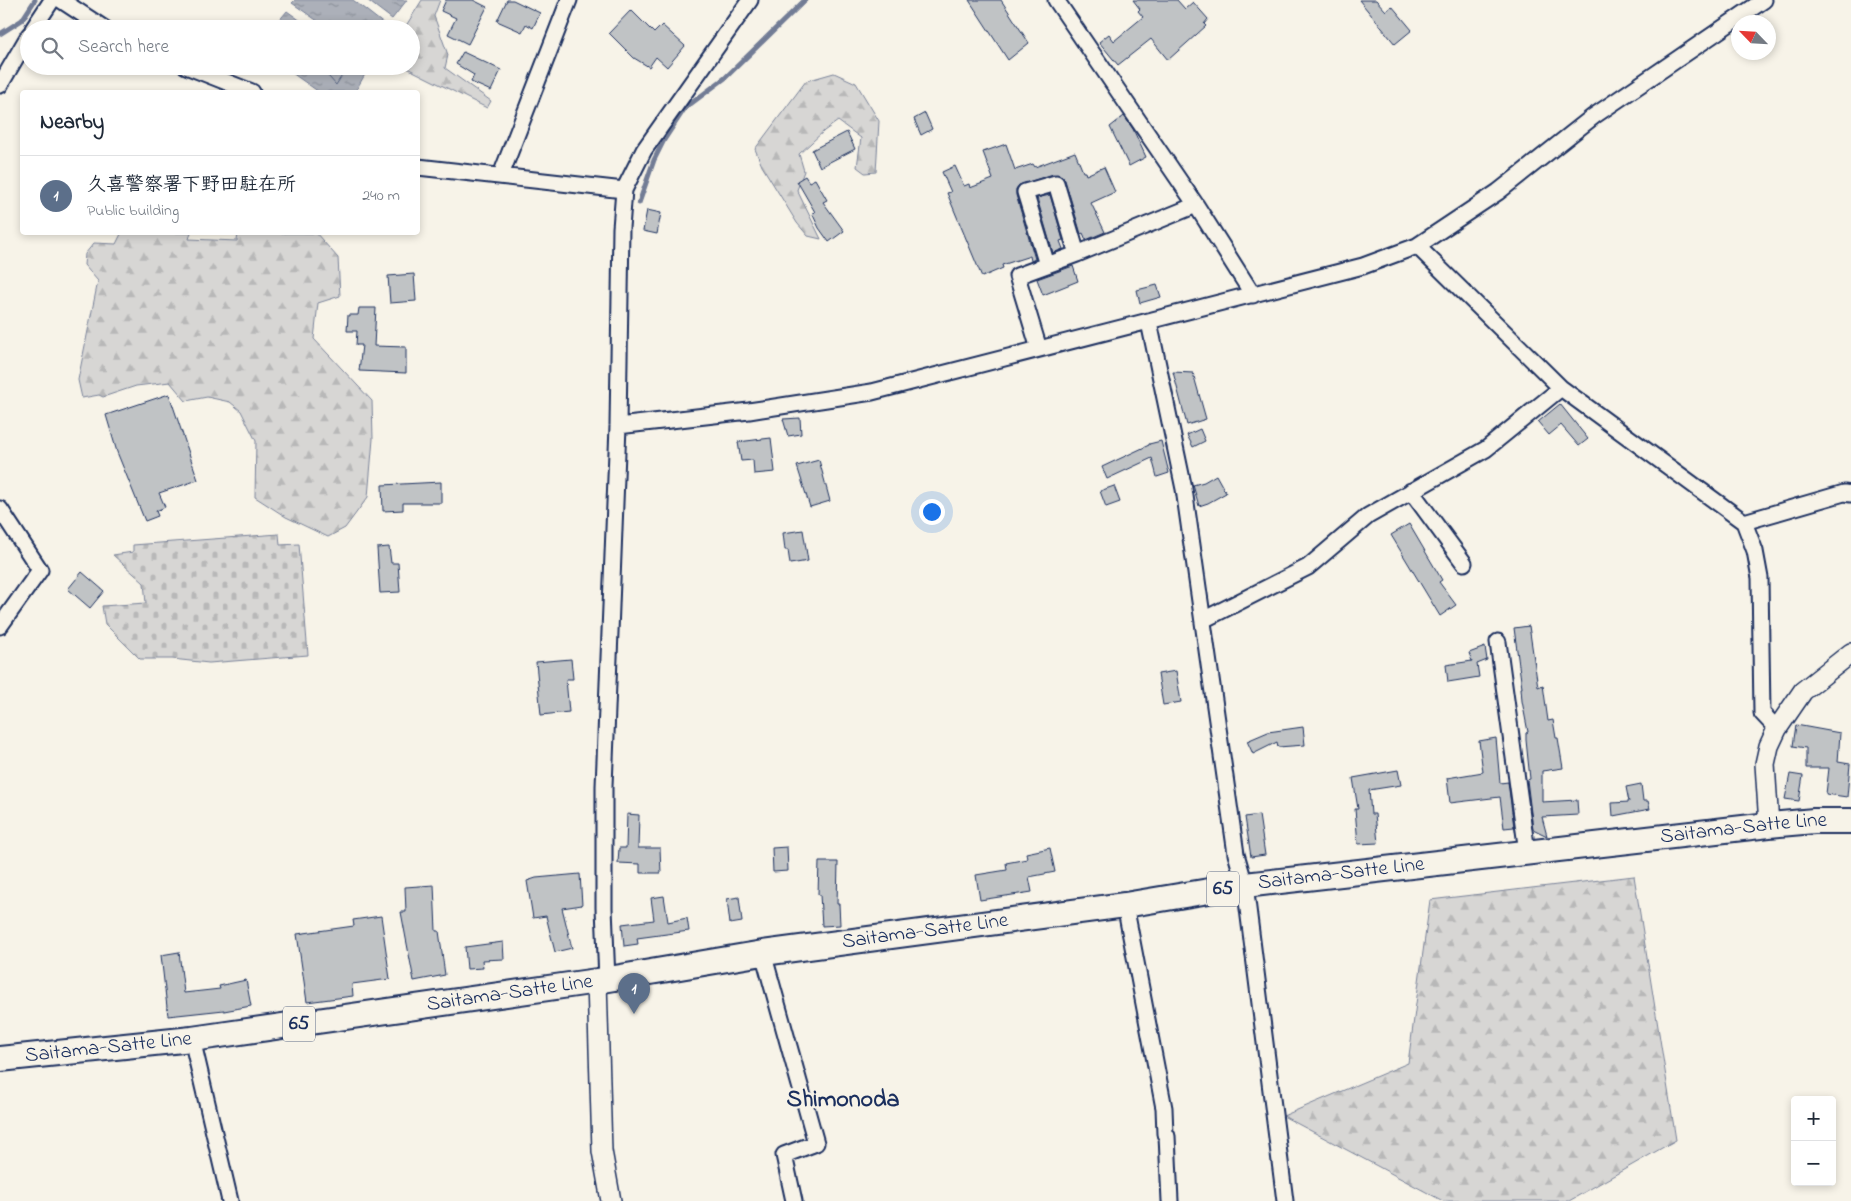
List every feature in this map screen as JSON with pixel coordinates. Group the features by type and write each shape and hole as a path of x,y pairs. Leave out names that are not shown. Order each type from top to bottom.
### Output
{"main road":[{"name":"Saitama-Satte Line","path":"0,1059 192,1039 602,981 763,953 1125,904 1245,885 1769,825 1814,821 1851,821"}],"street":[{"path":"39,20 52,0"},
{"path":"62,0 91,20"},
{"path":"501,175 569,0"},
{"path":"611,1201 602,1151 604,786 618,426 621,237 624,190 644,150 750,0"},
{"path":"1056,0 1196,205 1253,295"},
{"path":"618,426 748,411 872,392 1363,266 1417,246 1498,192 1594,116 1764,0"},
{"path":"0,85 20,51"},
{"path":"209,75 247,90"},
{"path":"420,167 624,190"},
{"path":"1047,265 1026,192 1056,183 1077,254"},
{"path":"1039,349 1017,276 1077,254 1196,205"},
{"path":"1417,246 1561,388 1744,522 1755,551 1760,578 1762,713 1776,729"},
{"path":"1149,322 1184,489 1236,854 1245,885 1285,1201"},
{"path":"1203,620 1308,567 1368,516 1486,449 1561,388"},
{"path":"1411,491 1464,563"},
{"path":"1744,522 1844,493 1851,494"},
{"path":"0,509 40,570 0,626"},
{"path":"1498,642 1527,852"},
{"path":"1769,825 1765,764 1769,746 1776,729 1804,691 1851,653"},
{"path":"1125,904 1164,1108 1170,1201"},
{"path":"763,953 816,1143 784,1155 794,1201"},
{"path":"192,1039 230,1201"}],"green space":[{"path":"422,0 440,0 434,16 448,55 445,68 491,101 487,108 420,74 420,20 410,20"},
{"path":"834,73 856,83 879,121 876,172 865,173 857,167 861,138 838,121 799,154 804,171 797,190 821,239 808,236 797,223 762,166 755,149 806,81"},
{"path":"120,235 190,235 189,239 237,241 238,235 318,235 338,258 340,296 318,303 314,339 372,401 373,439 368,497 345,528 328,537 286,517 255,497 256,441 241,411 230,402 207,397 186,401 170,382 136,386 103,397 99,395 82,398 78,380 98,281 84,265 85,254 94,243 116,244"},
{"path":"279,534 280,545 299,544 308,655 209,663 172,659 140,659 105,624 102,606 146,603 144,583 113,555 133,552 133,545"},
{"path":"1634,876 1676,1140 1569,1201 1443,1201 1283,1116 1408,1063 1430,900"}],"water":[{"path":"295,0 353,0 379,20 316,20 292,3"},
{"path":"367,0 407,0 392,19"},
{"path":"287,11 300,20 280,20"},
{"path":"295,75 365,75 356,90 316,90"}],"building":[{"path":"446,0 473,0 487,7 468,44 448,34 456,18 441,11"},
{"path":"507,0 513,0 540,13 533,28 526,24 522,32 497,21"},
{"path":"969,0 1001,0 1029,43 1008,60"},
{"path":"1133,0 1177,0 1185,9 1193,2 1208,19 1204,24 1206,26 1168,60 1151,39 1118,65 1099,42 1109,34 1114,41 1143,17"},
{"path":"1359,0 1376,0 1386,11 1392,6 1412,30 1395,44"},
{"path":"631,10 654,33 662,25 685,46 667,67 656,57 649,67 634,58 609,33"},
{"path":"463,52 501,70 491,91 471,82 474,75 456,64"},
{"path":"925,113 932,129 921,135 914,119"},
{"path":"1124,116 1133,129 1146,157 1129,166 1110,127"},
{"path":"847,132 855,149 820,167 812,150"},
{"path":"1006,144 1015,170 1033,164 1035,167 1075,152 1086,175 1104,167 1115,192 1091,203 1105,232 1086,240 1083,233 1081,234 1065,180 1062,176 1053,174 1019,185 1016,189 1016,195 1035,259 1031,261 1030,256 1002,265 1003,268 982,277 947,193 951,192 942,172 955,166 964,186 969,184 970,188 993,179 983,152"},
{"path":"805,176 809,182 815,179 827,200 823,202 844,231 829,242 819,228 812,213 815,212 797,181"},
{"path":"1050,195 1063,240 1060,241 1063,249 1053,253 1037,198"},
{"path":"647,210 661,213 657,234 643,231"},
{"path":"1073,266 1078,281 1043,295 1037,279"},
{"path":"414,274 416,301 390,303 388,276"},
{"path":"1157,285 1161,297 1140,303 1137,290"},
{"path":"359,308 376,308 374,346 406,347 406,373 359,371 362,345 356,345 357,331 347,331 348,315 358,315"},
{"path":"1173,372 1193,373 1206,419 1187,425"},
{"path":"169,394 198,480 159,493 165,507 156,511 158,516 145,521 117,452 106,415"},
{"path":"1560,404 1588,439 1579,446 1561,425 1549,435 1538,422"},
{"path":"800,418 801,434 788,436 783,419"},
{"path":"1200,429 1205,441 1193,447 1187,435"},
{"path":"771,438 775,472 754,474 753,460 741,461 738,442"},
{"path":"1161,441 1169,473 1157,477 1152,458 1107,479 1102,467 1149,444"},
{"path":"819,460 830,501 810,507 797,466"},
{"path":"1216,475 1226,493 1199,506 1193,485 1204,482"},
{"path":"441,482 441,503 403,503 403,510 383,511 382,485"},
{"path":"1114,486 1120,502 1106,507 1100,491"},
{"path":"1409,524 1442,580 1439,582 1456,605 1440,616 1391,535"},
{"path":"803,530 808,561 790,564 788,550 785,550 783,533"},
{"path":"389,547 391,563 398,563 400,592 380,593 377,548"},
{"path":"82,572 104,591 90,608 68,589"},
{"path":"1529,626 1538,687 1543,685 1548,721 1553,720 1563,768 1542,771 1542,802 1577,800 1578,815 1542,817 1547,836 1533,829 1527,780 1530,779 1526,740 1526,733 1528,732 1522,701 1514,628"},
{"path":"1485,647 1487,660 1477,664 1479,677 1448,682 1446,665 1472,661 1469,653"},
{"path":"571,659 573,679 566,679 569,712 541,715 536,662"},
{"path":"1176,671 1181,702 1163,705 1158,674"},
{"path":"1796,725 1840,733 1838,762 1850,764 1847,797 1826,794 1829,768 1806,768 1806,748 1793,746"},
{"path":"1303,727 1305,745 1278,747 1277,742 1253,754 1247,741 1268,732"},
{"path":"1496,738 1500,783 1508,782 1514,827 1504,828 1500,797 1450,803 1447,778 1483,772 1479,741"},
{"path":"1398,770 1401,785 1369,790 1371,814 1375,814 1378,843 1358,844 1355,809 1358,809 1353,778"},
{"path":"1790,774 1803,776 1799,801 1785,799"},
{"path":"1641,784 1643,801 1648,801 1650,809 1613,816 1612,803 1629,802 1626,787"},
{"path":"627,814 639,815 638,848 660,848 661,873 640,873 640,864 618,863 619,848 626,848"},
{"path":"1259,815 1265,855 1251,857 1245,817"},
{"path":"787,847 788,871 773,872 772,848"},
{"path":"1050,848 1055,872 1029,877 1032,892 980,900 976,875 1007,870 1006,863 1027,859 1026,853"},
{"path":"819,862 838,862 837,904 839,904 840,925 822,926 820,895 818,894"},
{"path":"580,874 582,905 562,908 572,948 555,952 546,916 533,918 527,881 536,878"},
{"path":"434,885 436,931 439,931 445,975 414,981 401,912 406,912 405,887"},
{"path":"664,896 668,922 687,918 689,931 637,938 638,944 624,946 622,924 654,920 651,898"},
{"path":"739,897 742,922 730,924 727,899"},
{"path":"381,916 390,979 352,984 353,996 307,1002 297,934 354,926 353,920"},
{"path":"503,942 504,959 482,960 483,968 467,969 465,947"},
{"path":"179,952 184,993 220,989 219,986 246,980 251,1006 224,1011 168,1016 161,955"}],"waterway":[{"path":"22,20 35,0"},
{"path":"639,203 654,160 664,140 685,108 725,78 805,0"},
{"path":"0,34 20,21"}],"place":[{"name":"久喜警察署下野田駐在所","path":"634,1014"}],"district":[{"name":"Shimonoda","path":"843,1100"}]}
